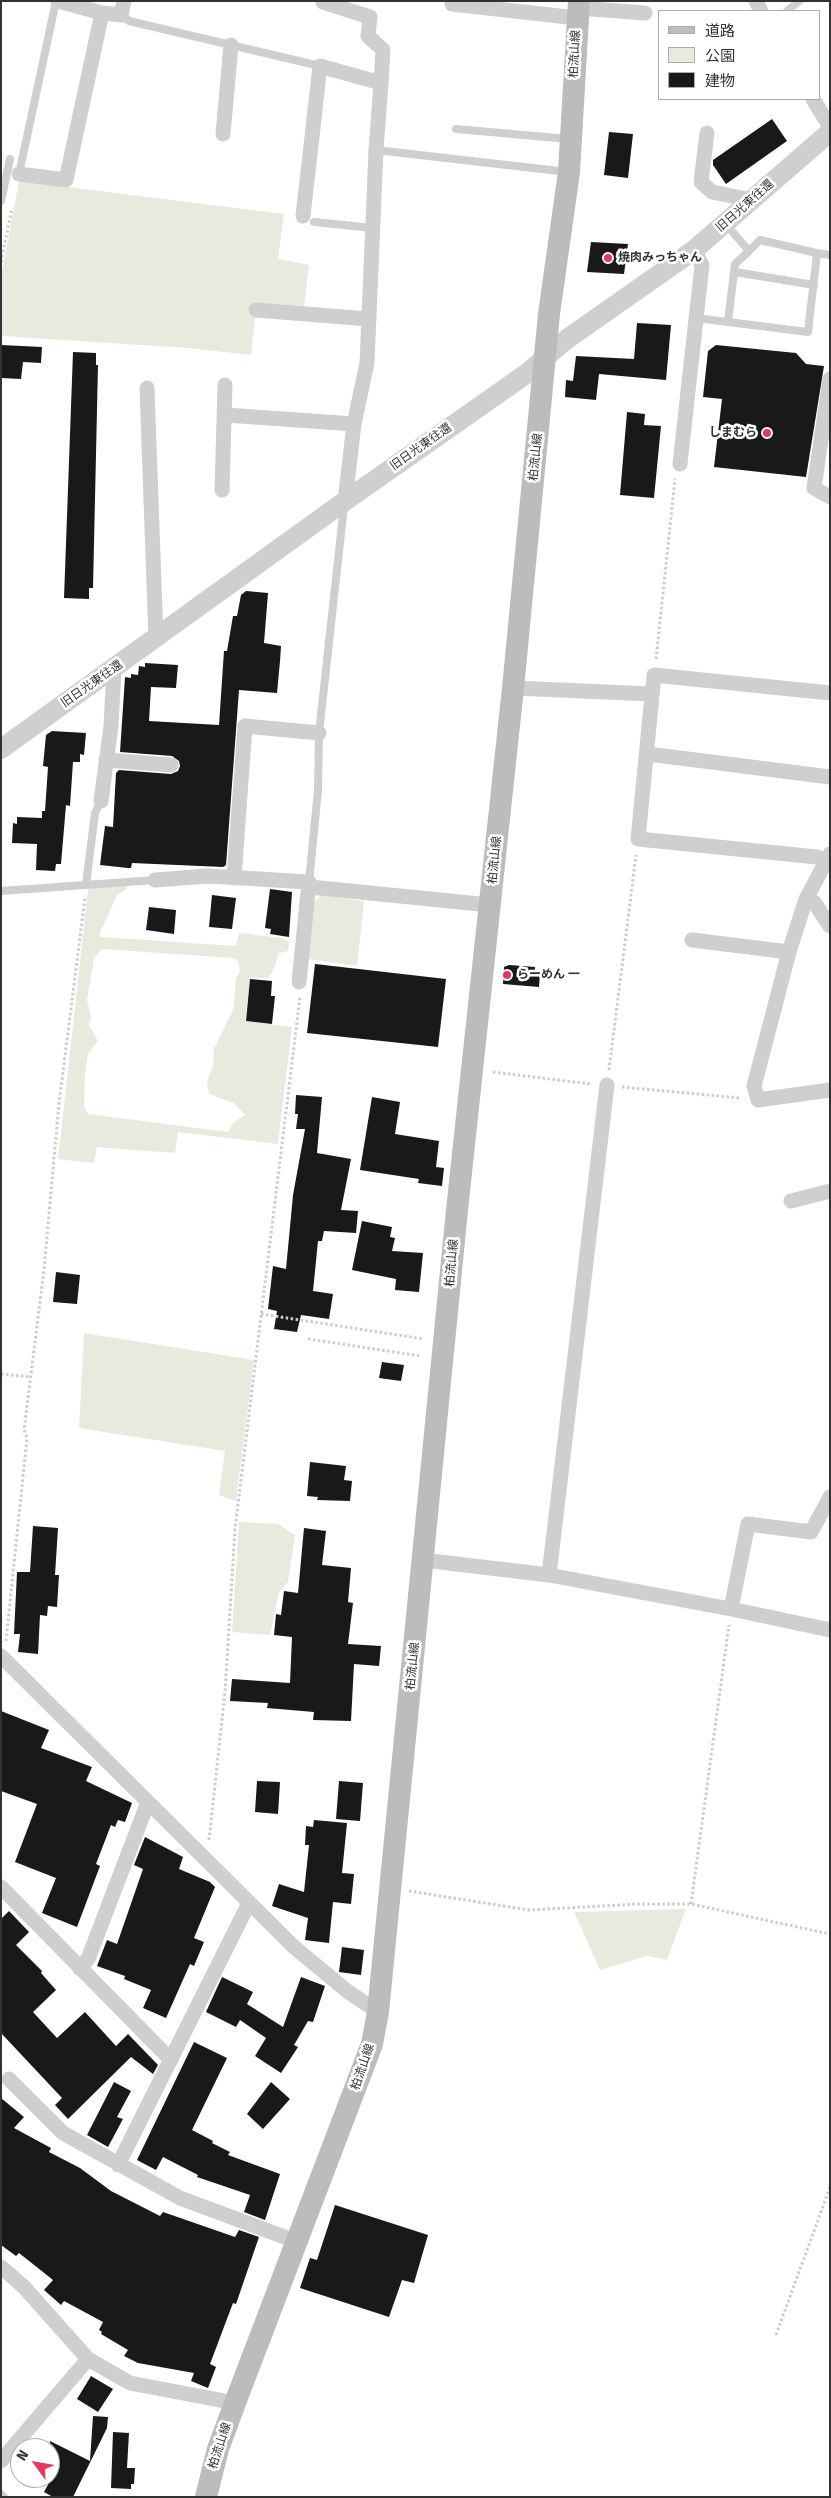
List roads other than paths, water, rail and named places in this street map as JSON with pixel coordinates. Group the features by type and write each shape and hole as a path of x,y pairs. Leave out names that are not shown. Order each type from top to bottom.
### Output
{"main road":[{"name":"柏流山線","path":"206,2497 218,2449 372,2044 378,2012 472,1070 513,688 549,314 569,172 578,9"}],"street":[{"path":"57,1 102,13 123,8"},
{"path":"323,2 370,18 368,36 383,50 376,150 367,362 354,424 345,501"},
{"path":"452,4 645,13"},
{"path":"19,174 66,180 102,13"},
{"path":"223,134 231,45"},
{"path":"308,219 320,66 381,83"},
{"path":"814,100 830,127"},
{"name":"旧日光東往還","path":"1,749 345,501 526,374 545,357 694,250 830,132"},
{"path":"708,133 701,182 712,192 752,200"},
{"path":"680,464 702,264 694,250"},
{"path":"256,310 369,318"},
{"path":"830,379 814,488 830,496"},
{"path":"222,490 226,385"},
{"path":"147,388 156,639"},
{"path":"226,416 354,424"},
{"path":"101,801 114,669"},
{"path":"830,693 654,675 648,754 638,839 828,858 806,899 789,952 754,1086 758,1100 830,1090"},
{"path":"513,688 652,694"},
{"path":"234,878 245,726 319,734"},
{"path":"648,754 830,777"},
{"path":"106,760 171,765"},
{"path":"155,880 208,876 490,905"},
{"path":"299,982 309,885"},
{"path":"806,899 814,902 830,926"},
{"path":"692,940 789,952"},
{"path":"549,1575 607,1085"},
{"path":"791,1201 830,1191"},
{"path":"731,1609 748,1524 811,1532 830,1497"},
{"path":"423,1560 549,1575 731,1609 830,1630"},
{"path":"3,1658 294,1947 347,1991 378,2012"},
{"path":"80,1969 88,1959 148,1802"},
{"path":"3,1893 171,2060"},
{"path":"118,2165 249,1903"},
{"path":"4,2079 63,2134 118,2165 180,2198 298,2242"},
{"path":"1,2267 24,2287 88,2358 130,2383 235,2403"},
{"path":"1,2461 88,2358"}],"lane":[{"path":"19,174 57,1"},
{"path":"788,10 799,1"},
{"path":"123,8 129,21 320,66"},
{"path":"456,129 571,139"},
{"path":"376,150 569,172"},
{"path":"1,201 10,159"},
{"path":"308,219 373,228"},
{"path":"726,223 749,251"},
{"path":"728,322 736,264 760,240 830,255"},
{"path":"696,318 808,332 817,253"},
{"path":"735,272 814,285"},
{"path":"309,885 318,790 319,734 345,501"},
{"path":"86,885 95,813 101,801"},
{"path":"1,891 155,880"},
{"path":"1,2494 4,2497"}],"place":[{"name":"焼肉みっちゃん","path":"608,258"},
{"name":"しまむら","path":"767,433"},
{"name":"らーめん 一","path":"507,975"}]}
